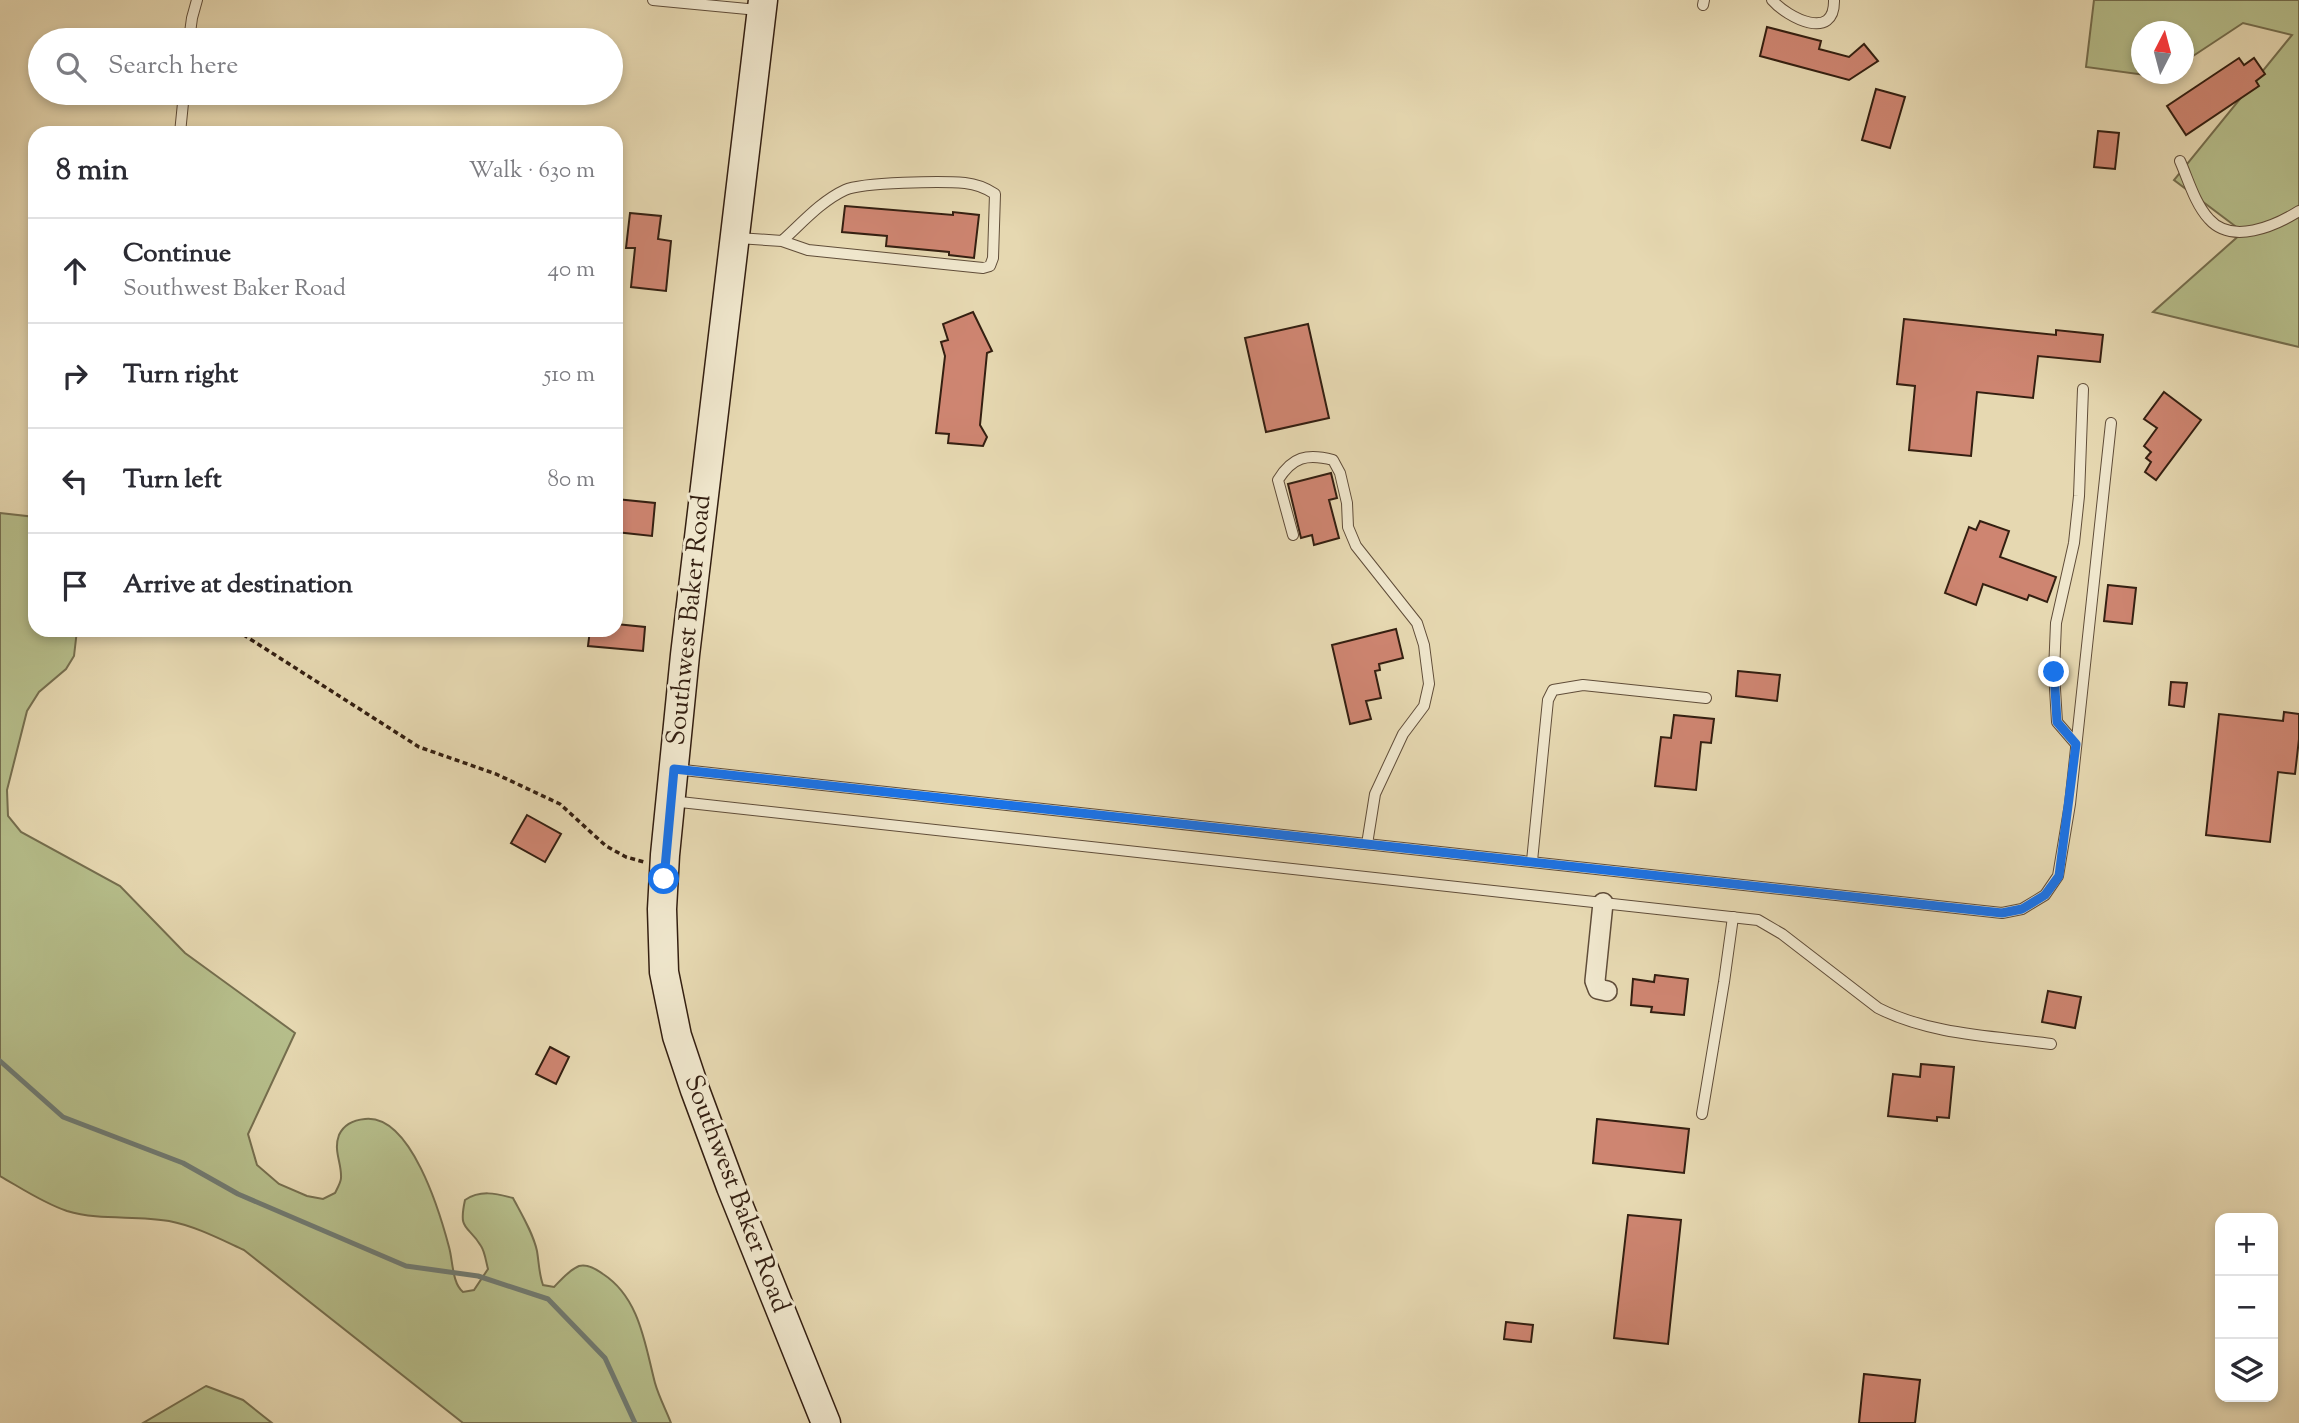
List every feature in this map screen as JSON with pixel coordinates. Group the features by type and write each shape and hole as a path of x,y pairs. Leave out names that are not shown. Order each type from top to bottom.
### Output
{"main road":[{"name":"Southwest Baker Road","path":"762,5 674,769 662,909 664,972 677,1036 731,1187 826,1423"}],"street":[{"path":"1603,903 1595,981 1598,989 1607,991"}],"lane":[{"path":"191,28 197,0"},
{"path":"653,0 762,5"},
{"path":"1772,0 1793,18 1804,23 1818,23 1828,19 1835,11 1834,0"},
{"path":"181,126 183,105"},
{"path":"2180,161 2201,208 2219,228 2231,232 2266,227 2299,211"},
{"path":"734,238 782,241 808,250 983,268 990,266 993,258 995,194 966,183 873,185 847,189 828,201 782,241"},
{"path":"2076,744 2057,722 2054,672 2056,623 2074,543 2079,496 2083,389"},
{"path":"674,769 2002,913 2022,909 2045,895 2059,876 2111,423"},
{"path":"1293,535 1278,480 1286,466 1299,458 1318,456 1332,460 1340,473 1347,503 1348,527 1356,546 1417,623 1424,645 1429,684 1424,706 1412,718 1403,734 1375,794 1367,844"},
{"path":"1532,861 1548,700 1553,690 1583,685 1706,698"},
{"path":"671,801 1758,920 1782,933 1878,1008 1895,1016 1922,1026 2051,1044"},
{"path":"1702,1114 1732,917"}],"path":[{"path":"247,637 419,747 496,774 531,790 560,804 616,852 639,862 665,865"}],"green space":[{"path":"2094,0 2299,0 2299,347 2153,312 2243,232 2174,180 2292,35 2243,23 2194,55 2194,21 2131,21 2131,73 2086,67"},
{"path":"0,513 28,516 28,637 76,637 74,656 66,669 39,692 27,711 7,790 8,816 21,832 120,886 185,953 295,1033 248,1134 257,1165 279,1184 307,1196 323,1199 335,1193 340,1181 337,1146 341,1131 357,1120 381,1122 396,1132 421,1168 445,1232 455,1277 463,1292 474,1290 488,1269 482,1248 464,1223 465,1200 488,1193 513,1198 535,1244 543,1285 554,1287 572,1270 586,1266 603,1274 625,1296 639,1323 657,1388 671,1423 463,1423 244,1250 179,1223 92,1216 67,1211 41,1200 0,1176"},
{"path":"206,1386 243,1400 272,1423 143,1423"}],"building":[{"path":"1767,27 1821,41 1819,49 1849,57 1864,44 1878,61 1849,80 1760,56"},
{"path":"2239,58 2244,65 2254,58 2265,74 2256,81 2259,86 2186,135 2167,106"},
{"path":"1876,89 1905,97 1890,148 1862,140"},
{"path":"2098,131 2119,133 2115,169 2094,167"},
{"path":"845,206 979,215 974,258 949,255 949,252 886,246 887,236 842,232"},
{"path":"630,213 661,216 658,239 671,241 666,291 631,287 635,248 626,248"},
{"path":"973,312 992,351 987,353 980,425 987,437 983,446 948,443 949,434 936,433 945,356 941,342 948,340 943,324"},
{"path":"1904,319 2056,335 2056,330 2103,335 2100,362 2038,356 2033,398 1977,392 1971,456 1909,450 1915,386 1897,384"},
{"path":"1308,324 1329,418 1266,432 1245,338"},
{"path":"2164,392 2201,420 2156,480 2145,472 2151,462 2146,458 2151,452 2144,446 2157,428 2144,419"},
{"path":"1331,473 1337,498 1329,500 1339,538 1314,545 1312,535 1301,538 1288,484"},
{"path":"623,500 655,503 652,536 623,533"},
{"path":"1980,521 2009,531 2000,557 2056,577 2047,602 2029,595 2027,600 1983,584 1976,605 1945,593 1969,527 1976,530"},
{"path":"2108,585 2136,588 2132,624 2104,621"},
{"path":"623,625 645,627 643,651 588,646 589,637 623,637"},
{"path":"1396,629 1403,658 1379,664 1380,670 1375,671 1381,698 1366,701 1371,719 1350,724 1332,645"},
{"path":"1738,671 1780,675 1777,701 1736,696"},
{"path":"2171,682 2187,683 2184,707 2169,705"},
{"path":"2284,712 2299,714 2299,739 2295,774 2278,772 2270,842 2206,835 2219,714 2283,721"},
{"path":"1674,715 1714,719 1711,743 1701,742 1696,790 1655,786 1661,737 1671,738"},
{"path":"527,815 561,834 545,862 511,843"},
{"path":"1655,975 1688,979 1684,1015 1651,1012 1652,1007 1631,1005 1633,979 1654,982"},
{"path":"2048,991 2081,997 2075,1028 2042,1022"},
{"path":"550,1047 569,1057 556,1084 536,1074"},
{"path":"1921,1064 1954,1067 1949,1118 1937,1117 1937,1121 1888,1116 1893,1074 1920,1077"},
{"path":"1597,1119 1689,1129 1684,1173 1593,1163"},
{"path":"1628,1215 1681,1220 1668,1344 1614,1338"},
{"path":"1506,1322 1533,1325 1531,1342 1504,1339"},
{"path":"1864,1374 1920,1380 1915,1423 1859,1423"}],"waterway":[{"path":"0,1061 63,1117 183,1163 238,1194 406,1266 478,1276 548,1299 605,1358 635,1423"}],"route":[{"path":"664,879 674,769 2002,913 2022,909 2045,895 2059,876 2076,744 2057,722 2054,672"}]}
